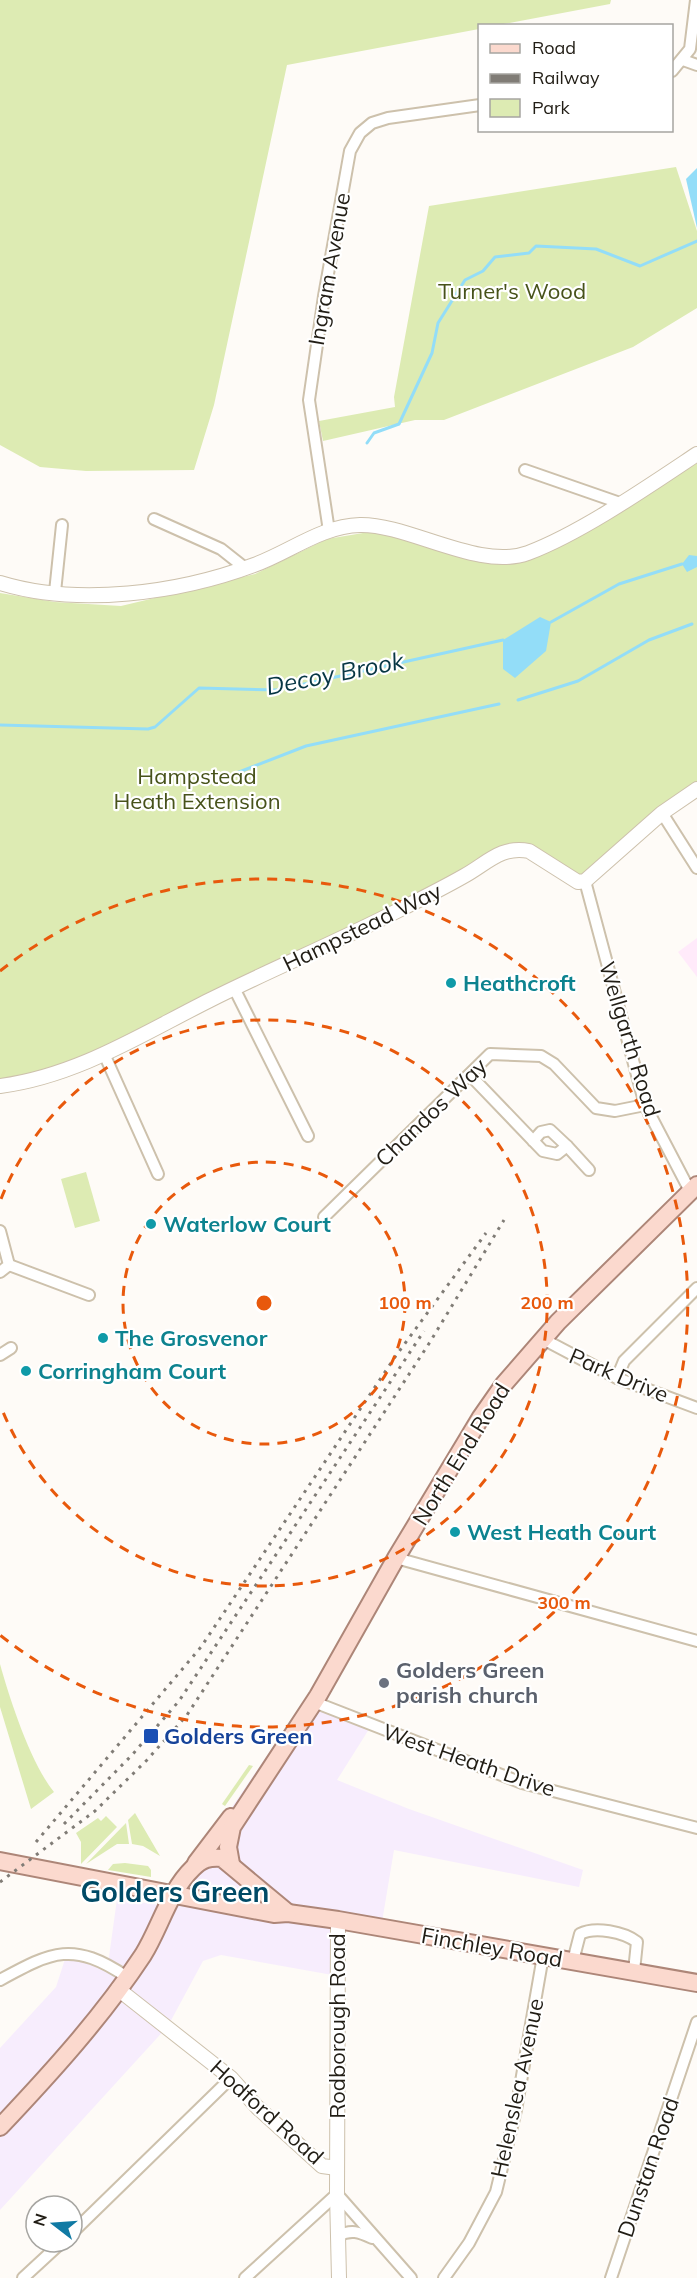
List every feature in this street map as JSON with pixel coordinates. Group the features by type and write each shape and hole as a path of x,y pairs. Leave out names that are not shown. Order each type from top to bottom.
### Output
{"main road":[{"name":"North End Road","path":"231,1864 229,1839 232,1827 314,1702 396,1558 481,1417 504,1384 543,1339 694,1188"},
{"name":"North End Road","path":"191,1869 274,1761"},
{"path":"148,1947 153,1932 191,1869 203,1859 213,1857 222,1858 231,1864"},
{"name":"Finchley Road","path":"0,1862 274,1914 288,1913 338,1920 697,1983"},
{"name":"Finchley Road","path":"231,1864 243,1878 288,1913"},
{"path":"0,2127 83,2035 148,1947 178,1911 208,1901 196,1884 191,1869"},
{"path":"228,1904 241,1898 245,1891 243,1878"}],"street":[{"path":"673,70 690,49 696,0"},
{"path":"683,60 697,65"},
{"name":"Ingram Avenue","path":"329,531 309,400 324,296 350,151 360,133 372,123 388,118 478,105"},
{"path":"0,583 56,592 135,595 225,576 329,531 357,525 379,525 434,544 508,556 527,553 620,503 697,454"},
{"path":"525,470 620,503"},
{"path":"154,519 221,549 245,568"},
{"path":"56,592 62,525"},
{"path":"585,881 662,813 695,795"},
{"path":"662,813 697,868"},
{"name":"Hampstead Way","path":"0,1086 29,1081 105,1056 234,988 398,911 503,853 520,849 529,851 578,882 585,881"},
{"name":"Wellgarth Road","path":"585,881 645,1105 694,1188"},
{"path":"234,988 308,1136"},
{"name":"Chandos Way","path":"324,1217 490,1054 541,1056 554,1064 596,1108 615,1111 645,1105"},
{"path":"105,1056 158,1174"},
{"path":"470,1075 533,1141 550,1155 556,1155 567,1146"},
{"path":"533,1141 541,1132 550,1130 589,1170"},
{"path":"0,1231 5,1269 89,1295"},
{"path":"616,1378 624,1361 697,1288"},
{"name":"Park Drive","path":"543,1339 616,1378 697,1408"},
{"path":"0,1355 11,1348"},
{"path":"396,1558 697,1641"},
{"name":"West Heath Drive","path":"314,1702 522,1783 697,1828"},
{"name":"Rodborough Road","path":"337,2168 338,1920"},
{"path":"573,1961 580,1934 589,1929 629,1936 637,1942 634,1971"},
{"path":"0,1980 48,1956 84,1954 100,1959 122,1983"},
{"name":"Helenslea Avenue","path":"444,2278 469,2243 496,2192 516,2110 543,1956"},
{"name":"Hodford Road","path":"122,1983 168,2026 231,2079 257,2108 322,2166 337,2168 339,2278"},
{"name":"Dunstan Road","path":"611,2278 697,2022"},
{"path":"84,2221 231,2079"},
{"path":"245,2278 337,2194 411,2278"},
{"path":"338,2236 348,2231 356,2231 377,2241"},
{"path":"23,2278 49,2254"}],"shaded area":[{"path":"697,938 697,977 678,952"},
{"path":"306,1698 371,1726 337,1780 409,1809 583,1870 579,1887 394,1850 381,1928 338,1920 338,1976 221,1955 203,1961 168,2026 0,2210 0,2048 56,1987 67,1953 108,1964 117,1899 160,1905 206,1845"}],"green space":[{"path":"0,0 611,0 610,4 503,24 478,24 478,29 287,65 214,405 194,470 86,471 40,467 0,445"},
{"name":"Turner's Wood","path":"676,167 697,231 697,308 633,347 444,420 415,420 323,441 319,421 395,407 394,397 429,206"},
{"name":"Hampstead Heath Extension","path":"697,463 697,790 585,881 520,849 105,1056 0,1085 0,593 55,602 121,606 255,574 327,539 381,530 495,559 622,509"},
{"path":"86,1172 100,1221 75,1228 61,1179"},
{"path":"0,1664 29,1749 54,1792 31,1809 0,1707"},
{"path":"249,1765 253,1766 225,1806 222,1804"},
{"path":"135,1813 160,1856 143,1846 132,1844 128,1820"},
{"path":"106,1816 117,1827 81,1864 81,1842 76,1833 98,1818 101,1821"},
{"path":"126,1823 129,1844 117,1844 86,1864"},
{"path":"113,1864 148,1866 151,1870 151,1877 108,1870"}],"water":[{"path":"697,168 697,228 686,179"},
{"path":"689,555 697,556 697,567 687,572 682,564"},
{"path":"540,617 551,622 546,651 515,678 503,669 503,640"}],"waterway":[{"name":"Decoy Brook","path":"367,443 374,433 399,424 432,353 438,323 465,280 483,271 495,257 529,253 536,246 596,249 640,266 697,241"},
{"name":"Decoy Brook","path":"551,622 619,584 682,564"},
{"path":"518,700 578,681 649,640 692,624"},
{"name":"Decoy Brook","path":"0,725 148,729 155,727 199,688 277,690 503,640"},
{"path":"234,774 306,746 499,704"}],"railway":[{"path":"0,1882 95,1811 147,1760 187,1715 430,1342 504,1220"},
{"path":"36,1842 201,1647 395,1357 486,1233"},
{"path":"64,1824 132,1755 179,1701 424,1331"}],"place":[{"name":"Heathcroft","path":"451,983"},
{"name":"Waterlow Court","path":"151,1224"},
{"name":"The Grosvenor","path":"103,1338"},
{"name":"Corringham Court","path":"26,1371"},
{"name":"West Heath Court","path":"455,1532"},
{"name":"Golders Green parish church","path":"384,1683"},
{"name":"Golders Green","path":"151,1736"}],"district":[{"name":"Golders Green","path":"175,1892"}]}
